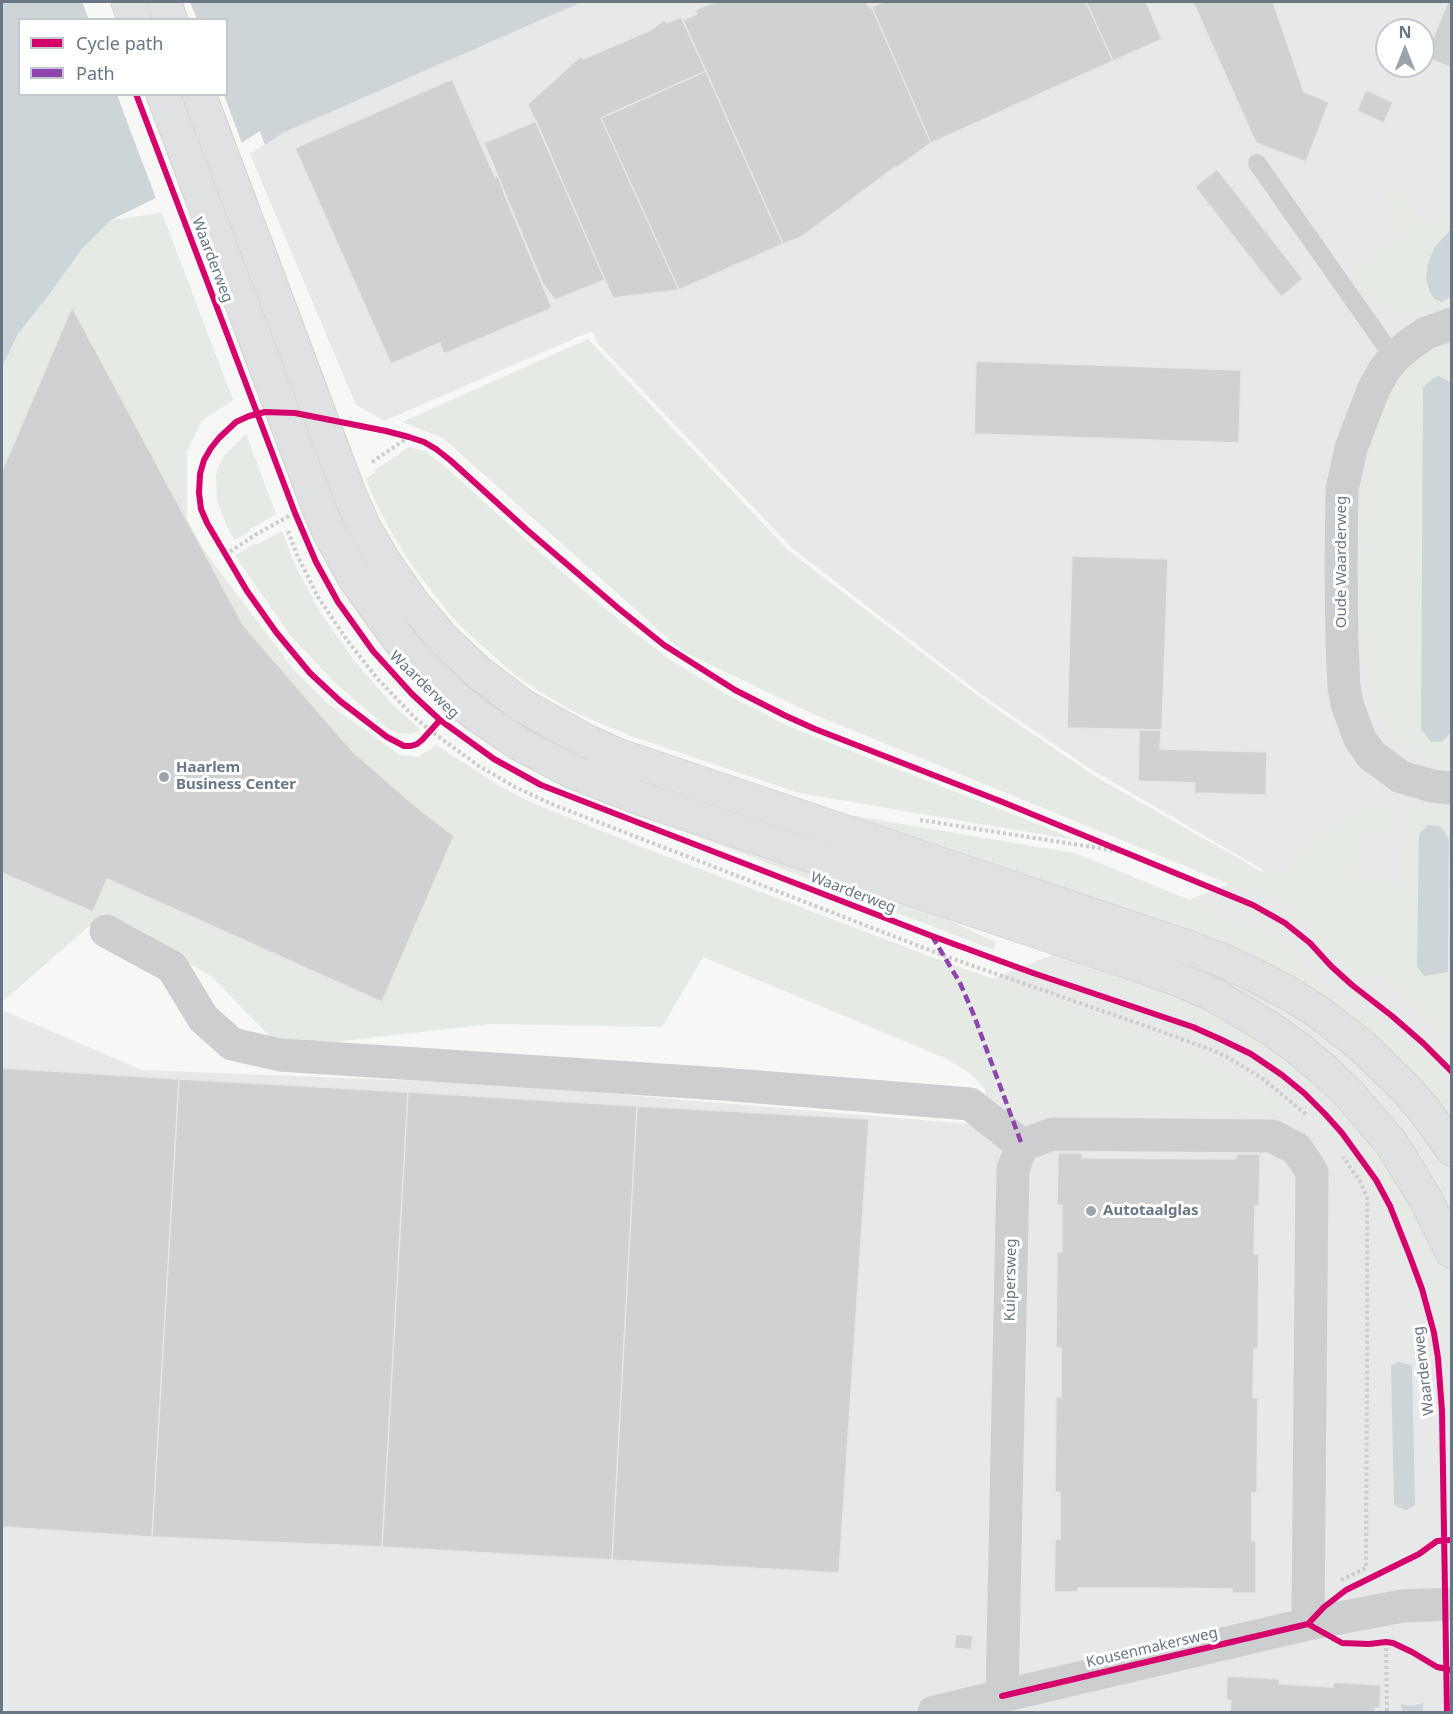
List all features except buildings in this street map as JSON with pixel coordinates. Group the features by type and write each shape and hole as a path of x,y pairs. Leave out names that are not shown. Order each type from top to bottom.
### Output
{"main road":[{"path":"128,2 134,18"},
{"path":"164,2 170,18"},
{"name":"Waarderweg","path":"164,96 330,534 353,575 384,621 408,651 453,696 518,744 573,772 642,799 1180,980 1214,995 1271,1029 1324,1070 1350,1095 1391,1143 1417,1185 1452,1252"},
{"path":"201,96 358,480 374,547 428,622 478,672 523,706 586,741 617,755 1193,949 1256,976 1317,1011 1362,1046 1407,1090 1452,1149"}],"street":[{"name":"Oude Waarderweg","path":"1452,324 1426,333 1394,357 1374,388 1351,448 1342,489 1341,566 1343,672 1347,704 1360,739 1371,755 1401,777 1432,786 1452,788"},
{"path":"106,931 172,967 202,1018 232,1044 280,1055 722,1084 970,1104 1022,1145 1053,1134 1272,1136 1297,1149 1312,1172 1308,1610"},
{"name":"Kuipersweg","path":"1002,1696 1013,1170 1022,1145"},
{"name":"Kousenmakersweg","path":"934,1713 1308,1610 1452,1604"}],"lane":[{"path":"1257,163 1394,357"}],"path":[{"path":"398,434 416,439"},
{"path":"358,480 409,436"},
{"path":"225,555 277,523"},
{"path":"288,531 318,597 347,640 383,685 414,717 433,728 479,766 515,787 554,805 945,956 1212,1050 1263,1079 1311,1118"},
{"path":"219,545 231,564"},
{"path":"422,740 433,728"},
{"path":"919,820 1124,852"},
{"path":"1095,839 1135,856"},
{"path":"1308,1610 1366,1568 1367,1198 1361,1183 1342,1156"},
{"path":"1386,1642 1387,1713"},
{"path":"1377,1643 1393,1643"}],"shaded area":[{"path":"2,2 582,2 283,133 265,145 260,131 156,198 111,220 82,249 18,334 2,367"},
{"path":"582,2 1451,2 1451,1712 2,1712 2,1010 142,1070 496,1084 993,1126 962,991 1263,870 1089,768 982,695 792,548 599,345 592,331 384,421 356,405 250,154 283,133"},
{"path":"1397,189 1421,225 1451,207 1451,229 1435,247 1428,263 1450,299 1451,297 1451,305 1416,316 1406,316 1385,309 1373,299 1352,268 1405,234 1397,221 1402,217 1387,196"},
{"path":"162,213 233,400 202,421 187,451 187,520 203,549 294,670 327,703 400,755 418,757 436,745 500,786 532,803 945,962 1175,1044 1254,1081 1294,1108 1299,1115 1207,1111 1016,1111 993,1098 972,1075 947,1059 703,957 662,1027 491,1024 281,1048 212,977 104,913 2,1002 2,367 18,334 82,249 111,220"},
{"path":"1451,229 1451,297 1441,302 1431,294 1426,280 1428,263 1435,247"},
{"path":"588,339 789,551 985,701 1093,775 1264,873 1285,873 1329,828 1364,806 1391,803 1388,837 1364,834 1353,879 1402,884 1411,806 1451,807 1451,1040 1379,973 1366,985 1280,905 813,714 682,651 443,438 402,422","holes":["1428,825 1440,826 1448,972 1424,976 1417,966 1419,834"]},
{"path":"1451,344 1442,742 1451,731 1451,768 1446,768 1425,760 1395,735 1377,705 1362,624 1363,524 1379,418 1404,374 1432,351"},
{"path":"1439,376 1452,383 1452,731 1442,742 1431,742 1421,729 1423,387"},
{"path":"246,434 276,514 235,540 226,525 217,500 216,476 224,456"},
{"path":"409,447 425,451 442,464 563,573 666,657 726,694 790,727 1075,840 799,793 631,736 576,713 552,699 516,676 451,616 416,571 394,537 366,479 375,470"},
{"path":"304,510 441,696 903,899 996,942 994,950 605,801 548,778 499,751 452,718 407,677 390,657 341,591 319,548"},
{"path":"282,531 296,567 319,610 353,659 390,702 420,729 418,732 397,733 387,728 332,680 290,635 236,557 254,544"},
{"path":"802,807 1075,853 1270,933 1286,946 1320,985 1357,1013 1366,1005 1431,1065 1451,1095 1451,1133 1361,1032"},
{"path":"1428,825 1440,826 1449,839 1448,972 1424,976 1417,966 1419,834"},
{"path":"1079,970 1123,976 1182,992 1313,1073 1400,1178 1438,1277 1451,1330 1451,1416 1444,1337 1429,1282 1405,1219 1382,1173 1342,1120 1295,1075 1248,1042 1188,1015 1077,977"},
{"path":"1399,1362 1412,1365 1415,1505 1406,1510 1394,1505 1391,1366"},
{"path":"1423,1703 1423,1712 1402,1712 1401,1704 1412,1706"}],"pier":[{"path":"82,2 190,2 197,18 88,18"},
{"path":"117,96 224,96 243,146 157,201"}],"marked path":[{"path":"932,936 960,983 973,1013 1022,1145"}],"cycle path":[{"path":"137,96 295,513 316,562 338,602 373,651 412,694 440,720 494,759 541,785 932,936 1193,1027 1220,1039 1251,1054 1282,1075 1304,1093 1342,1133 1376,1180 1390,1206 1422,1289 1434,1333 1442,1411 1447,1712"},
{"path":"440,720 422,740 411,746 404,746 387,737 340,701 310,673 276,632 247,591 207,523 201,509 199,493 200,474 204,460 219,438 236,422 265,412 295,413 386,431 424,442 450,460 527,530 664,645 735,690 815,729 1000,801 1253,905 1285,923 1310,943 1331,966 1423,1043 1452,1072"},
{"path":"1002,1696 1308,1624 1324,1607 1346,1590 1419,1554 1437,1541 1451,1540"},
{"path":"1308,1624 1342,1643 1393,1643 1437,1667 1452,1670"}],"place":[{"name":"Haarlem Business Center","path":"164,777"},
{"name":"Autotaalglas","path":"1091,1211"}]}
